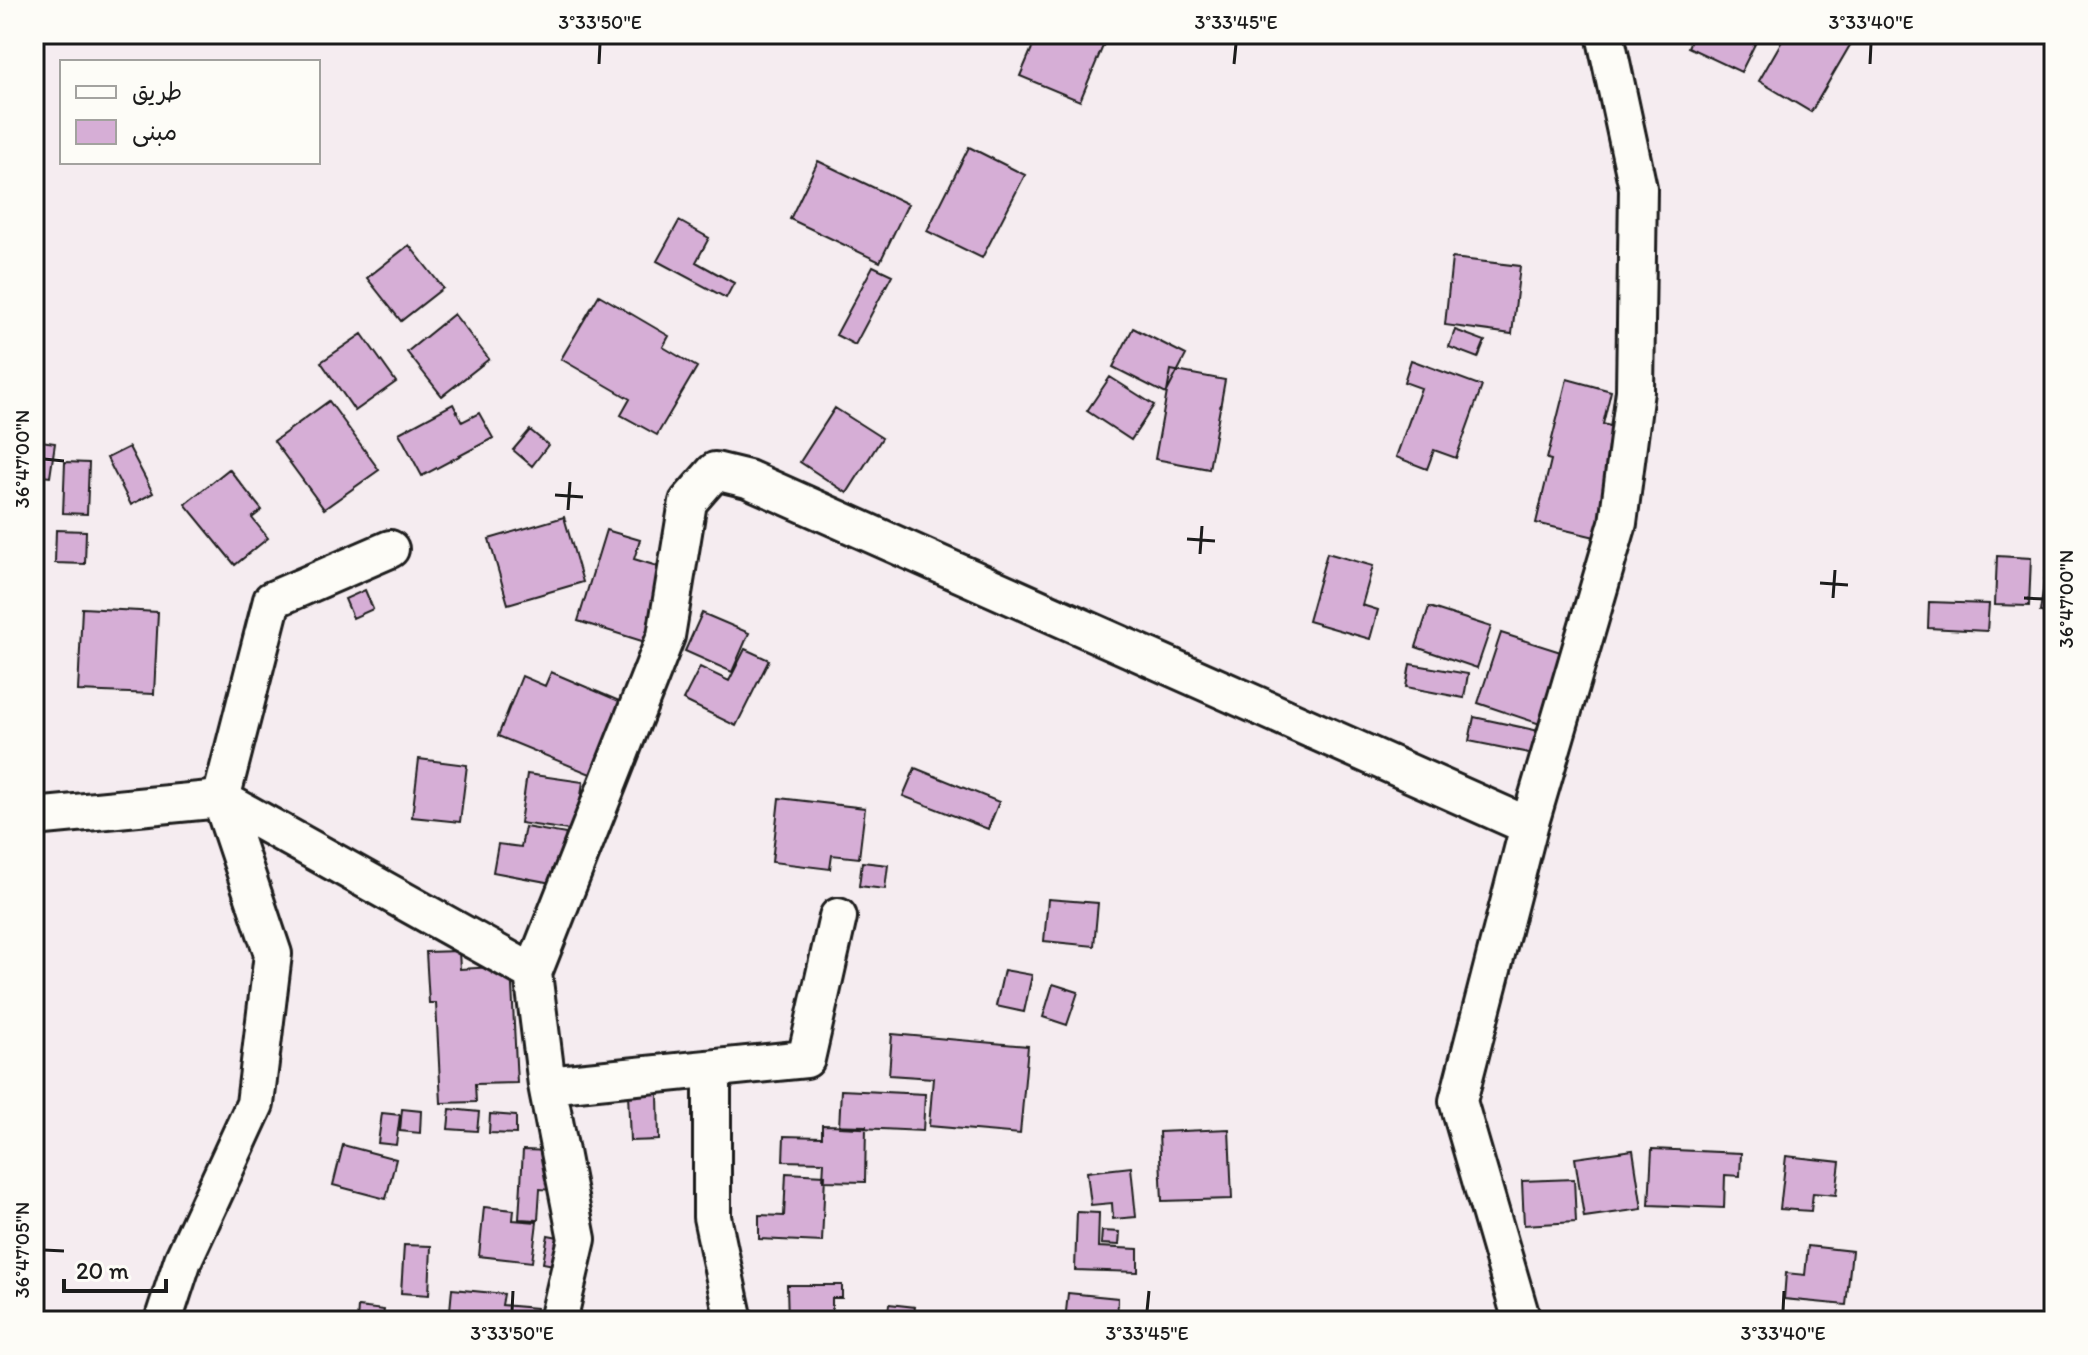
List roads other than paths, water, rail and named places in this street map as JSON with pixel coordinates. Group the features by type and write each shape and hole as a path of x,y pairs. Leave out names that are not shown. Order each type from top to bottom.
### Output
{"street":[{"path":"1522,1321 1458,1101 1529,826 1618,523 1635,391 1638,188 1605,34"},
{"path":"558,1321 577,1239 547,1085 533,973 666,636 688,502 715,471 748,479 1529,826"},
{"path":"163,1321 183,1260 255,1104 273,954 221,799 272,600 390,549"},
{"path":"34,817 221,799 533,973"},
{"path":"547,1085 806,1059 838,917"},
{"path":"712,1069 712,1217 734,1321"}]}
